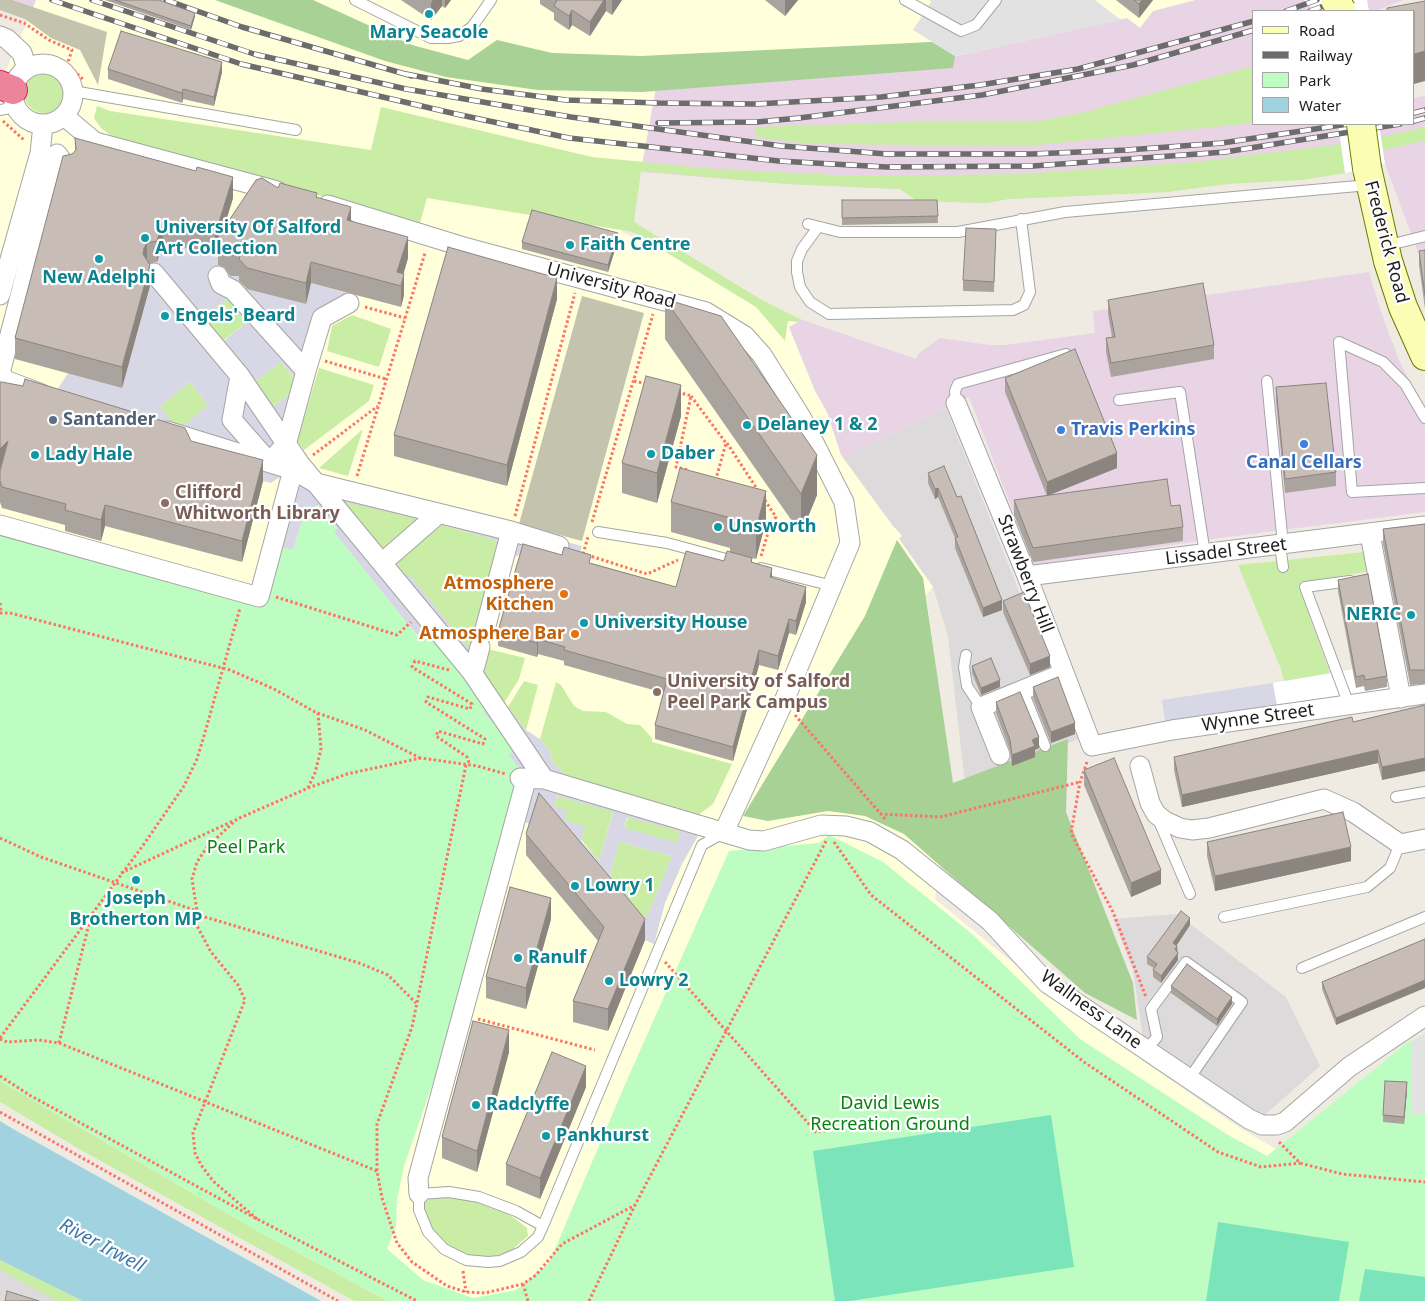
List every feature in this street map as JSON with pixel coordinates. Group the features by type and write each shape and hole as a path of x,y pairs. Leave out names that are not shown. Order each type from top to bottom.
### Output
{"main road":[{"name":"Frederick Road","path":"1361,125 1368,176 1386,254 1403,307 1425,356"}],"street":[{"path":"0,36 7,39 22,53 11,92 26,120 43,125 54,123 64,116 72,105 73,91 69,78 59,69 40,64 11,92"},
{"path":"64,116 96,142 294,196"},
{"path":"0,295 40,153 43,125"},
{"path":"60,399 5,380 0,372 57,154 66,166"},
{"name":"University Road","path":"312,201 467,248 706,312 745,336 762,355 801,417 844,502 850,543 784,701 724,832"},
{"path":"154,273 240,376 286,445 297,467 316,483 383,562 472,674 530,779 462,1015 418,1178 419,1194"},
{"path":"218,276 221,284 233,290 308,364"},
{"path":"269,462 286,445 322,318 350,303"},
{"path":"240,376 232,420 269,462"},
{"name":"Strawberry Hill","path":"956,402 1028,576 1092,746"},
{"path":"148,426 269,462 297,467"},
{"path":"0,525 259,597 297,467"},
{"path":"316,483 511,531 559,546"},
{"path":"383,562 437,514"},
{"name":"Lissadel Street","path":"1028,576 1425,526"},
{"path":"472,674 511,531"},
{"path":"1370,534 1369,578 1400,698"},
{"path":"1000,755 981,707 1064,673"},
{"name":"Wynne Street","path":"1092,746 1172,730 1425,694"},
{"path":"1140,766 1150,803 1156,814 1165,821 1192,830 1324,799 1353,812 1400,844 1425,839"},
{"name":"Wallness Lane","path":"530,779 749,840 764,841 821,825 846,826 870,832 902,850 990,921 1047,983 1189,1079 1214,1088 1255,1123 1269,1126"},
{"path":"1269,1126 1292,1118 1349,1066 1425,1016"}],"lane":[{"path":"355,0 431,38 448,38 459,36 472,27 491,0"},
{"path":"905,0 961,31 976,25 996,0"},
{"path":"73,91 296,130"},
{"path":"1021,219 1030,292 1024,306 1012,310 829,314 810,302 800,287 797,272 798,261 813,226 840,232 958,232 1021,219 1065,212 1203,198 1368,176"},
{"path":"1386,254 1425,236"},
{"path":"1425,418 1405,384 1383,362 1339,342 1352,492 1425,488"},
{"path":"956,402 958,384 1074,352"},
{"path":"1267,381 1283,567"},
{"path":"1119,400 1180,392 1205,554"},
{"path":"593,531 667,543 833,586"},
{"path":"1350,705 1305,587 1369,578"},
{"path":"966,655 964,667 967,686 981,707"},
{"path":"1023,691 1046,746"},
{"path":"1396,797 1425,792"},
{"path":"1156,814 1190,894"},
{"path":"543,1226 516,1211 479,1197 449,1192 419,1194 419,1210 428,1232 444,1249 461,1258 488,1262 510,1257 530,1245 543,1226 702,846 724,832"},
{"path":"1224,917 1367,887 1390,868 1400,844"},
{"path":"1302,968 1425,917"},
{"path":"1146,1050 1157,1037 1151,1009 1186,962 1242,1002 1189,1079"}],"path":[{"path":"0,15 24,23"},
{"path":"353,493 430,236"},
{"path":"511,531 579,277"},
{"path":"583,554 593,531 658,299"},
{"path":"350,303 405,318"},
{"path":"308,364 386,379"},
{"path":"634,381 652,385"},
{"path":"675,392 691,396 726,442 776,517 771,524 757,567"},
{"path":"691,396 676,467 692,472"},
{"path":"297,467 378,406"},
{"path":"708,477 716,479 726,442"},
{"path":"559,546 647,574 668,563 700,552"},
{"path":"261,592 397,635 409,625 420,609"},
{"path":"0,604 1,613 10,613 222,668 274,689 318,713 365,730 420,758 471,765 530,779"},
{"path":"241,606 201,744 184,786 0,1038 7,1042 32,1040 59,1043 377,1171"},
{"path":"471,765 467,757 436,736 438,731 483,744 485,739 426,702 428,697 470,709 472,704 412,667 415,661 472,674"},
{"path":"784,701 892,826"},
{"path":"308,788 315,773 321,749 318,713"},
{"path":"1092,746 1080,782 1071,833 1113,912 1151,1009"},
{"path":"120,873 308,788 346,774 420,758"},
{"path":"880,814 940,817 1080,782"},
{"path":"237,819 208,847 197,862 192,879 197,911 196,924 222,968 238,985 245,1000 193,1133 195,1153 201,1165 213,1181 257,1219"},
{"path":"589,1301 635,1205 829,835 871,895 1084,1062 1218,1152 1261,1167 1300,1163 1342,1174 1425,1182"},
{"path":"0,838 41,857 197,911 205,916 359,963 388,975 416,1003"},
{"path":"59,1043 92,913"},
{"path":"657,953 726,1033 816,1132 825,1131"},
{"path":"462,1015 595,1050"},
{"path":"0,1076 31,1096 257,1219 417,1301"},
{"path":"0,1112 338,1301"},
{"path":"1269,1126 1282,1147 1300,1163"},
{"path":"461,1258 466,1292"},
{"path":"523,1284 528,1301"}],"shaded area":[{"path":"0,0 286,0 932,42 956,56 1127,18 1195,0 1403,0 1378,10 1252,10 1252,125 1415,125 1415,98 1425,96 1425,251 1418,252 1385,164 1382,150 1345,173 1227,184 1167,192 1008,199 987,203 917,201 900,189 787,184 641,172 51,38 25,19 0,10"},
{"path":"0,0 12,0 107,32 98,85 80,50 51,38 25,19 0,10"},
{"path":"36,0 1195,0 1153,11 1140,28 1127,18 955,56 932,42 661,59 641,171 622,232 681,259 798,322 789,327 815,391 827,412 841,455 902,536 899,539 933,587 926,595 952,784 935,899 1077,1015 1238,1127 1276,1149 1404,1045 1425,1035 1425,1301 354,1301 0,1102 0,85"},
{"path":"929,0 1095,0 1121,20 955,56 913,30 931,2"},
{"path":"165,233 181,247 218,257 218,276 240,276 238,286 306,304 311,283 358,296 325,323 292,444 310,461 317,474 582,546 576,565 523,553 512,558 501,542 436,523 393,560 407,577 410,575 475,656 478,669 526,730 540,739 552,754 549,757 567,777 699,834 682,864 665,903 654,944 645,940 535,827 523,821 521,770 509,755 514,750 500,733 504,730 494,717 490,720 483,711 487,707 428,632 420,638 407,623 334,532 337,528 318,505 305,512 293,550 273,546 289,480 278,478 271,483 263,481 50,401 68,373 122,388","holes":["230,297 247,318 247,322 220,344 200,320","281,362 298,383 298,387 270,409 251,385","190,382 208,405 179,429 160,407","340,501 423,520 387,552","557,796 613,812 599,861 581,841 585,826 564,820 567,810 554,807","627,817 680,831 677,842 624,828","619,842 672,856 648,914 643,917 610,876"]},
{"path":"1369,272 1381,312 1399,360 1425,412 1425,512 1212,539 1034,566 969,397 841,458 795,357 785,328 800,319 916,359 918,354 940,338 990,345 1005,345 1095,333 1093,311"},
{"path":"582,296 644,313 582,541 519,524"},
{"path":"946,408 1078,739 1001,771 965,783 948,636 933,587 898,537 902,535 841,458"},
{"path":"1273,683 1278,711 1166,729 1162,700"},
{"path":"1177,914 1286,997 1320,1066 1259,1120 1143,1038 1133,970 1113,919"},
{"path":"1425,1034 1425,1114 1411,1115 1411,1042"},
{"path":"0,1260 83,1301 0,1301"}],"green space":[{"path":"215,0 313,0 412,45 468,60 497,40 552,53 641,56 932,42 955,56 953,68 642,92 538,90 446,77 385,61"},
{"path":"1252,67 1252,123 1028,146 810,144 755,137 755,127 918,122 1035,122 1081,113"},
{"path":"48,73 55,76 61,82 64,93 63,101 55,110 48,113 40,113 33,110 25,101 24,89 27,82 36,74"},
{"path":"97,106 110,111 371,150 381,107 592,157 716,169 859,176 1023,174 1195,162 1341,144 1345,173 1303,180 1227,184 1167,192 1008,199 987,203 917,201 900,189 787,184 641,171 634,222 762,300 800,319 798,322 788,321 785,341 756,307 633,232 427,198 420,223 118,141 101,128 94,118"},
{"path":"1425,127 1425,141 1383,150 1380,137"},
{"path":"230,297 247,318 247,322 219,344 200,320"},
{"path":"352,315 391,329 379,367 327,351 332,326"},
{"path":"281,362 298,384 298,387 270,409 251,385"},
{"path":"319,368 374,385 369,401 304,450 297,441"},
{"path":"190,382 208,405 179,429 176,428 160,407"},
{"path":"363,429 348,476 319,468"},
{"path":"339,500 424,520 387,552"},
{"path":"318,505 337,529 334,532 419,638 427,632 488,707 483,711 490,720 494,717 515,750 521,770 453,1025 404,1166 397,1199 396,1227 387,1249 423,1280 473,1298 516,1290 549,1263 627,1080 729,851 819,843 829,835 883,862 972,934 1080,1039 1228,1135 1267,1156 1404,1045 1425,1034 1425,1301 388,1301 256,1230 0,1081 0,529 261,601 276,546 293,550 305,512"},
{"path":"436,523 501,542 475,657 410,575 407,578 393,560"},
{"path":"897,540 923,578 953,783 1068,739 1066,812 1133,983 1137,1020 1085,993 904,834 865,816 828,811 768,821 743,816 865,616"},
{"path":"1364,552 1369,571 1298,585 1340,701 1290,707 1281,669 1238,565"},
{"path":"483,648 525,658 519,679 504,703 478,669"},
{"path":"524,681 538,685 526,730 508,707"},
{"path":"556,682 561,685 574,706 583,711 606,712 627,724 640,725 652,738 652,742 732,764 713,804 697,816 567,777 549,757 552,754 540,739"},
{"path":"557,796 613,811 599,861 554,807"},
{"path":"628,817 681,831 677,843 624,828"},
{"path":"619,842 672,856 648,914 643,918 610,876"},
{"path":"0,1081 256,1230 388,1301 354,1301 81,1150 0,1102"},
{"path":"1051,1115 1074,1267 850,1301 835,1301 813,1151"},
{"path":"453,1197 481,1203 509,1214 527,1228 528,1236 512,1250 491,1258 470,1257 450,1248 435,1234 426,1214 424,1204 430,1198"},
{"path":"1218,1222 1349,1242 1339,1301 1206,1301"},
{"path":"0,1260 83,1301 57,1301 0,1270"},
{"path":"1365,1269 1425,1277 1425,1301 1359,1301"}],"water":[{"name":"River Irwell","path":"0,1121 321,1301 83,1301 0,1260"}],"pier":[{"path":"1304,0 1367,0 1369,10 1314,10"},
{"path":"1338,125 1379,125 1385,164 1345,173"},
{"path":"1425,657 1425,687 1278,711 1273,683"}],"building":[{"path":"115,0 159,0 195,13 191,26"},
{"path":"557,0 604,0 590,22 572,10 569,16 554,6"},
{"path":"1134,0 1142,0 1139,4"},
{"path":"1425,1 1425,51 1415,54 1415,10 1387,10 1387,8"},
{"path":"121,31 222,62 214,97 183,89 182,93 108,69"},
{"name":"New Adelphi","path":"75,138 196,171 197,167 233,177 215,235 163,221 157,241 147,243 144,248 143,254 150,265 122,367 15,338 63,156 72,154 76,150"},
{"path":"262,178 278,188 280,183 317,193 316,197 351,207 347,220 408,237 397,272 404,274 401,286 311,262 306,283 247,268 239,259 240,255 230,255 225,247 218,244 218,237 256,180"},
{"path":"842,200 937,200 938,216 842,218"},
{"name":"Faith Centre","path":"532,210 618,233 608,265 522,242"},
{"path":"966,228 996,229 994,282 963,280"},
{"path":"448,247 557,278 507,465 394,435"},
{"path":"1425,250 1425,295 1419,251"},
{"name":"Travis Perkins","path":"1203,283 1214,345 1111,363 1106,338 1115,337 1108,300"},
{"path":"665,299 721,316 817,455 801,494"},
{"name":"Travis Perkins","path":"1075,349 1117,453 1047,482 1005,378"},
{"path":"646,376 681,385 657,473 622,463"},
{"path":"25,379 185,428 191,441 263,460 242,541 105,505 101,520 65,510 66,504 2,487 0,471 8,441 0,449 0,382 23,386"},
{"name":"Canal Cellars","path":"1326,383 1336,472 1285,479 1276,387"},
{"path":"944,466 957,497 961,496 1002,600 983,608 955,538 958,537 938,488 935,489 928,473"},
{"path":"680,468 766,491 756,529 730,522 731,518 671,502"},
{"name":"Travis Perkins","path":"1167,479 1171,506 1180,505 1183,527 1033,548 1014,500"},
{"name":"NERIC","path":"1425,524 1425,670 1410,670 1383,529"},
{"path":"523,544 562,555 564,547 591,555 589,563 676,587 686,551 724,561 727,551 752,558 751,562 772,568 770,577 806,587 796,621 789,619 778,656 759,650 733,747 655,725 667,679 564,650 565,647 538,639 537,643 498,631"},
{"path":"1368,574 1387,676 1365,680 1364,675 1356,677 1338,580"},
{"path":"1024,592 1050,656 1030,664 1003,601"},
{"path":"991,658 1000,680 981,688 972,666"},
{"path":"1058,677 1075,723 1051,732 1033,687"},
{"path":"1020,692 1039,737 1032,740 1035,746 1012,755 1010,740 996,702"},
{"path":"1425,705 1425,758 1382,767 1378,750 1182,795 1174,757 1352,717 1353,722"},
{"path":"1114,758 1161,870 1131,883 1084,770"},
{"path":"539,793 645,919 608,1009 573,1001 604,927 526,834"},
{"path":"1343,812 1351,847 1215,876 1207,842"},
{"name":"Ranulf","path":"510,887 551,898 526,988 486,977"},
{"path":"1181,911 1190,918 1173,943 1177,946 1175,949 1178,953 1161,976 1153,970 1157,964 1147,957"},
{"path":"1425,939 1425,980 1336,1018 1322,982"},
{"path":"1187,964 1232,997 1217,1019 1171,986"},
{"name":"Radclyffe","path":"473,1021 509,1030 477,1151 442,1137"},
{"name":"Pankhurst","path":"552,1052 586,1066 540,1178 506,1164"},
{"path":"1385,1081 1407,1082 1404,1117 1383,1115"},
{"path":"7,1291 39,1301 5,1301"}],"railway":[{"path":"52,0 241,64 456,114 569,138 779,161 886,167 1033,166 1225,152 1394,125"},
{"path":"92,0 260,56"},
{"path":"166,0 242,27 412,76"},
{"path":"1289,10 1317,0"},
{"path":"1313,10 1340,0"},
{"path":"406,74 482,89 566,100 756,104 881,97 980,85 1078,69 1252,22"},
{"path":"658,123 757,122 982,95 1133,65 1252,31"},
{"path":"254,54 406,89 571,117 781,146 887,154 1032,154 1127,150 1222,143 1341,125"},
{"path":"1415,113 1425,110"},
{"path":"1415,121 1425,118"}],"place":[{"name":"Mary Seacole","path":"429,14"},
{"name":"University Of Salford Art Collection","path":"145,238"},
{"name":"Faith Centre","path":"570,245"},
{"name":"New Adelphi","path":"99,259"},
{"name":"Engels' Beard","path":"165,316"},
{"name":"Santander","path":"53,420"},
{"name":"Delaney 1 & 2","path":"747,425"},
{"name":"Travis Perkins","path":"1061,430"},
{"name":"Canal Cellars","path":"1304,444"},
{"name":"Daber","path":"651,454"},
{"name":"Lady Hale","path":"35,455"},
{"name":"Clifford Whitworth Library","path":"165,503"},
{"name":"Unsworth","path":"718,527"},
{"name":"Atmosphere Kitchen","path":"564,594"},
{"name":"NERIC","path":"1411,615"},
{"name":"University House","path":"584,623"},
{"name":"Atmosphere Bar","path":"575,634"},
{"name":"University of Salford Peel Park Campus","path":"657,692"},
{"name":"Joseph Brotherton MP","path":"136,880"},
{"name":"Lowry 1","path":"575,886"},
{"name":"Ranulf","path":"518,958"},
{"name":"Lowry 2","path":"609,981"},
{"name":"Radclyffe","path":"476,1105"},
{"name":"Pankhurst","path":"546,1136"}],"park label":[{"name":"Peel Park","path":"246,848"},
{"name":"David Lewis Recreation Ground","path":"890,1114"}]}
